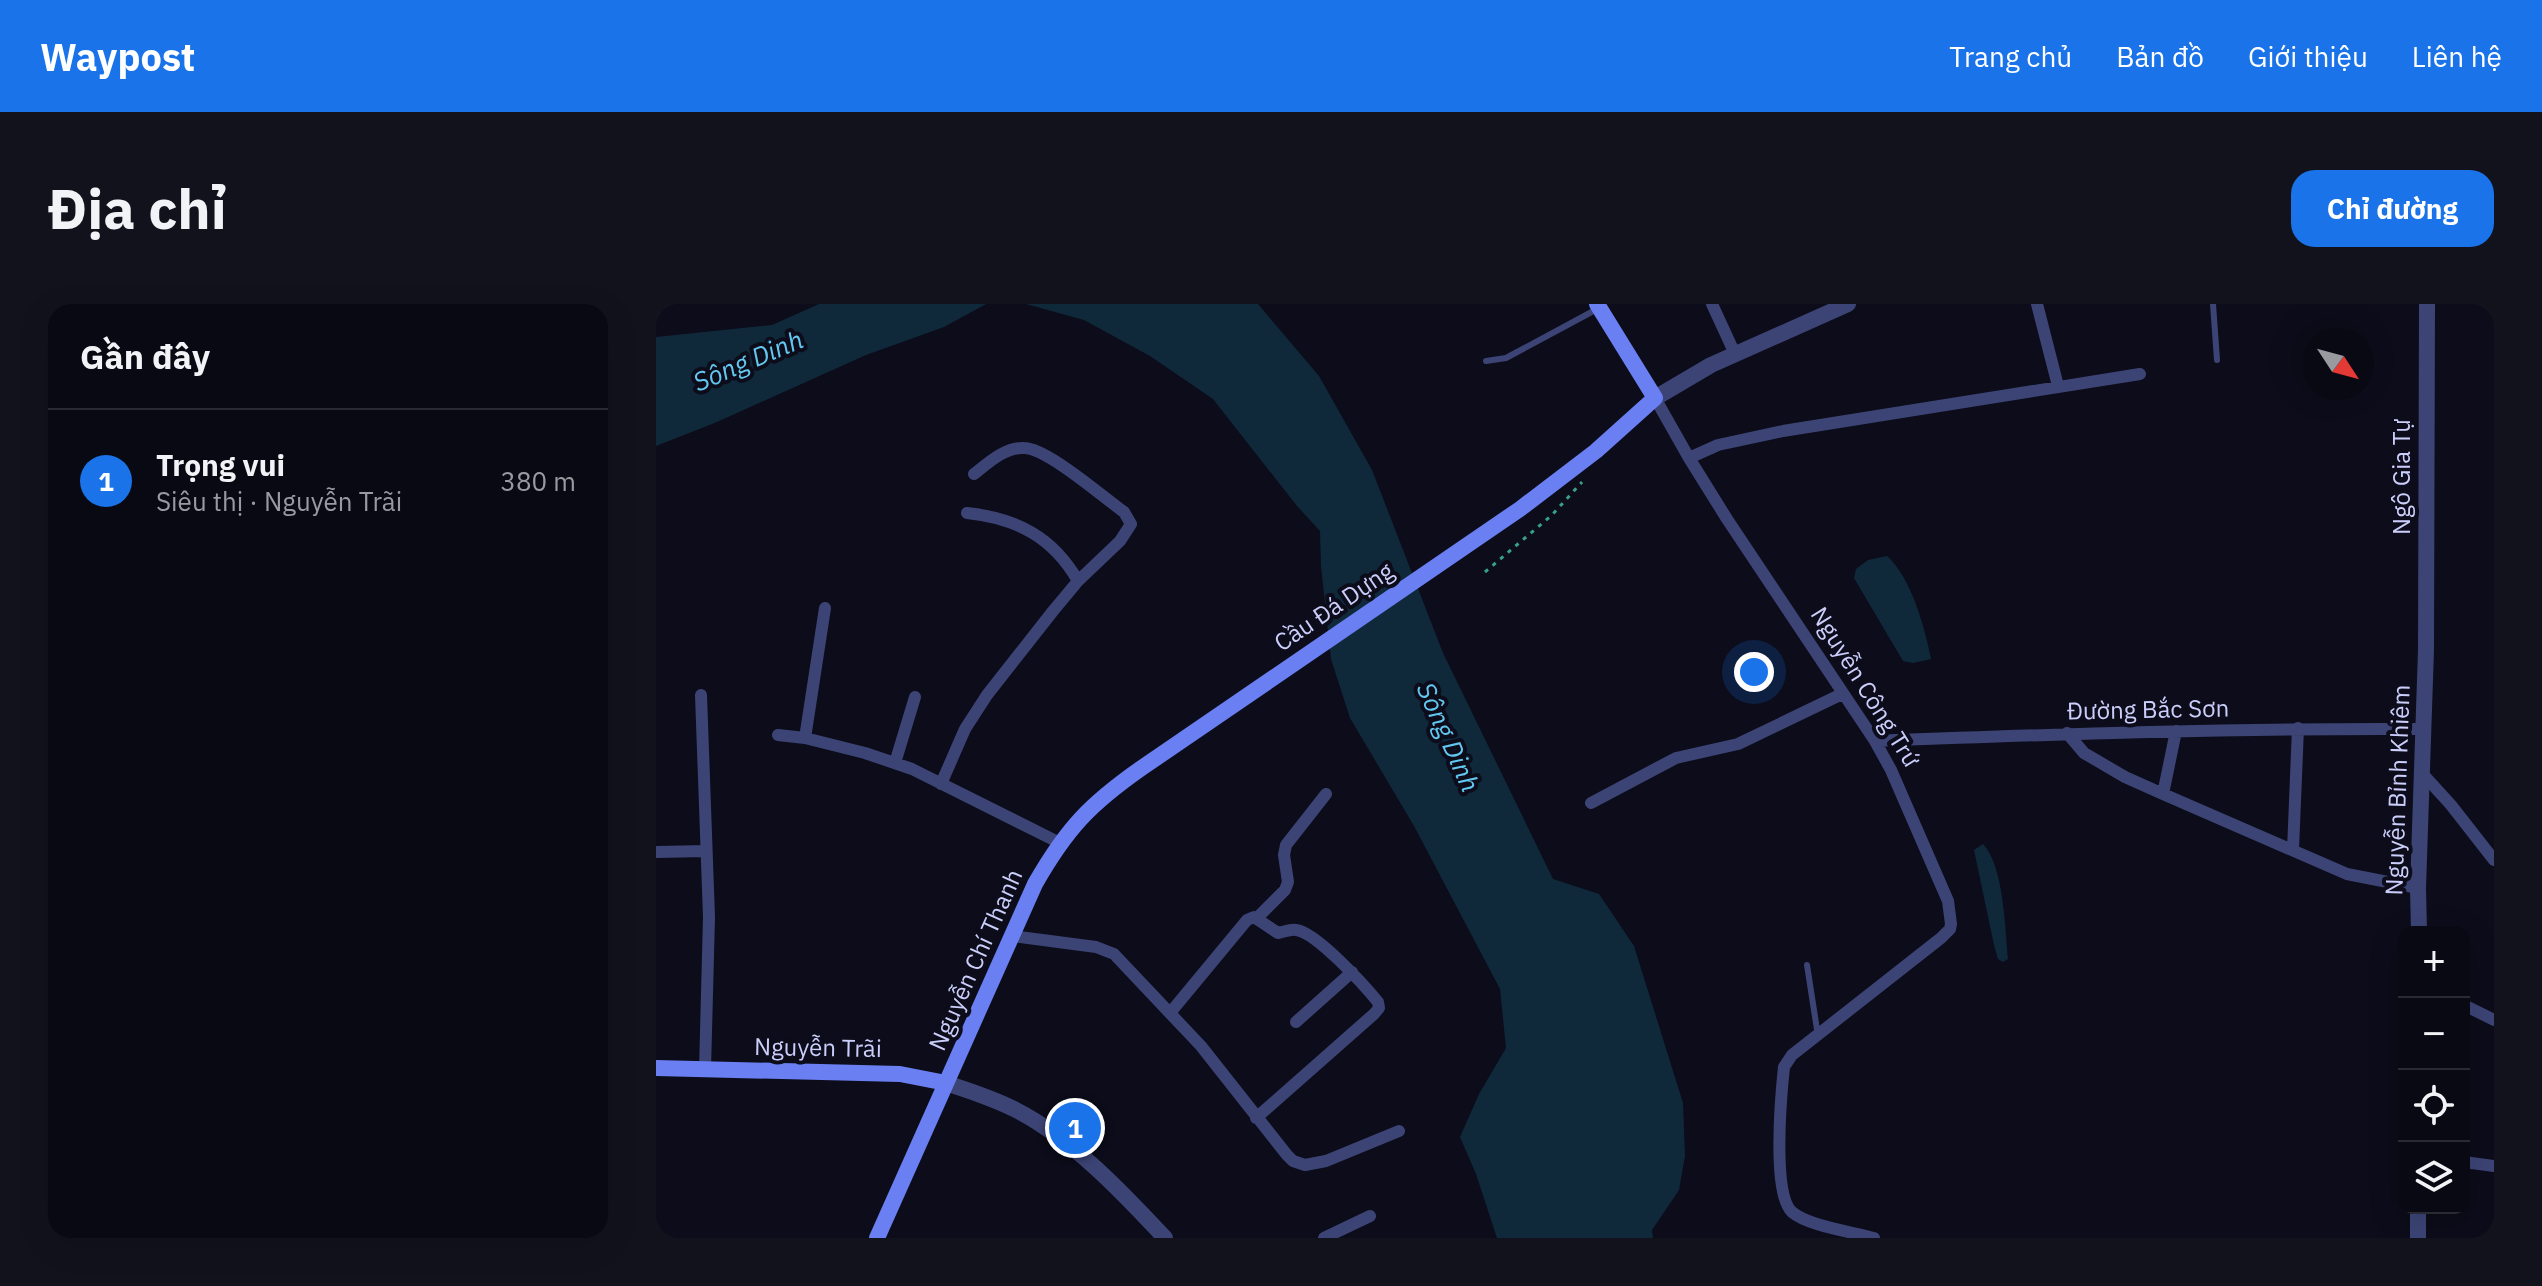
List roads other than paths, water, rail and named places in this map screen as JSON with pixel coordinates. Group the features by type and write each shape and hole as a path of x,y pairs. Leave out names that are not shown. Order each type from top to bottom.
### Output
{"main road":[{"name":"Nguyễn Công Trứ","path":"1598,306 1655,398"},
{"name":"Cầu Đá Dựng","path":"1175,745 1598,456 1655,398"},
{"name":"Nguyễn Chí Thanh","path":"877,1238 1035,884 1060,843 1096,802 1175,745"},
{"name":"Nguyễn Trãi","path":"656,1068 900,1074 946,1083"}],"street":[{"path":"1712,304 1735,354"},
{"path":"1655,398 1735,354 1848,304"},
{"path":"2037,304 2058,386"},
{"name":"Ngô Gia Tự","path":"2426,650 2427,304"},
{"path":"1689,458 1718,445 1772,433 2140,374"},
{"name":"Nguyễn Công Trứ","path":"1655,398 1689,458 1875,741 1902,793 1948,901 1950,929 1933,946 1792,1055 1784,1067 1780,1161 1782,1193 1787,1206 1798,1216 1874,1238"},
{"path":"941,784 974,714 1078,581 1127,534 1131,524 1128,516 1049,457 1034,450 1024,448 1006,452 974,474"},
{"path":"967,513 998,517 1036,535 1062,556 1078,581"},
{"path":"805,738 825,608"},
{"name":"Nguyễn Bỉnh Khiêm","path":"2419,926 2426,650"},
{"path":"1591,803 1676,758 1738,744 1842,694"},
{"path":"701,695 709,917 705,1070"},
{"path":"895,763 915,697"},
{"path":"2293,850 2298,728"},
{"name":"Đường Bắc Sơn","path":"1875,741 2067,733 2298,728 2423,729"},
{"path":"2163,794 2176,731"},
{"path":"2067,733 2084,753 2125,777 2163,794 2347,874 2418,888"},
{"path":"778,735 805,738 895,763 1060,843"},
{"path":"2421,772 2494,860"},
{"path":"1257,918 1285,890 1288,882 1284,855 1286,845 1326,794"},
{"path":"656,852 706,851"},
{"path":"1170,1013 1250,917 1257,918 1278,933 1303,932 1352,972 1378,1002 1378,1010 1256,1118"},
{"path":"1012,936 1105,949 1121,961 1201,1046 1293,1161 1305,1165 1326,1161 1399,1131"},
{"path":"1296,1022 1352,972"},
{"path":"2470,1008 2494,1020"},
{"name":"Nguyễn Trãi","path":"946,1083 995,1100 1054,1134 1093,1167 1165,1238"},
{"path":"2470,1163 2494,1166"},
{"path":"2418,1214 2418,1238"},
{"path":"1324,1238 1370,1216"}],"lane":[{"path":"2213,304 2217,360"},
{"path":"1486,361 1506,358 1598,306"},
{"path":"1807,965 1818,1036"}],"water":[{"name":"Sông Dinh","path":"819,304 986,304 944,327 866,355 656,446 656,337 772,325"},
{"name":"Sông Dinh","path":"1026,304 1258,304 1319,376 1372,470 1443,653 1553,879 1599,894 1634,946 1683,1103 1685,1156 1679,1190 1652,1230 1653,1238 1497,1238 1460,1137 1479,1094 1506,1048 1500,989 1414,826 1350,718 1331,659 1320,531 1213,399 1150,356 1084,320"},
{"path":"1887,556 1896,565 1910,590 1931,659 1913,663 1903,661 1854,578 1856,569 1868,560"},
{"path":"1983,844 1995,867 2002,898 2008,959 2003,962 1998,959 1994,945 1974,850"}],"place":[{"name":"Trọng vui","path":"1075,1128"}]}
